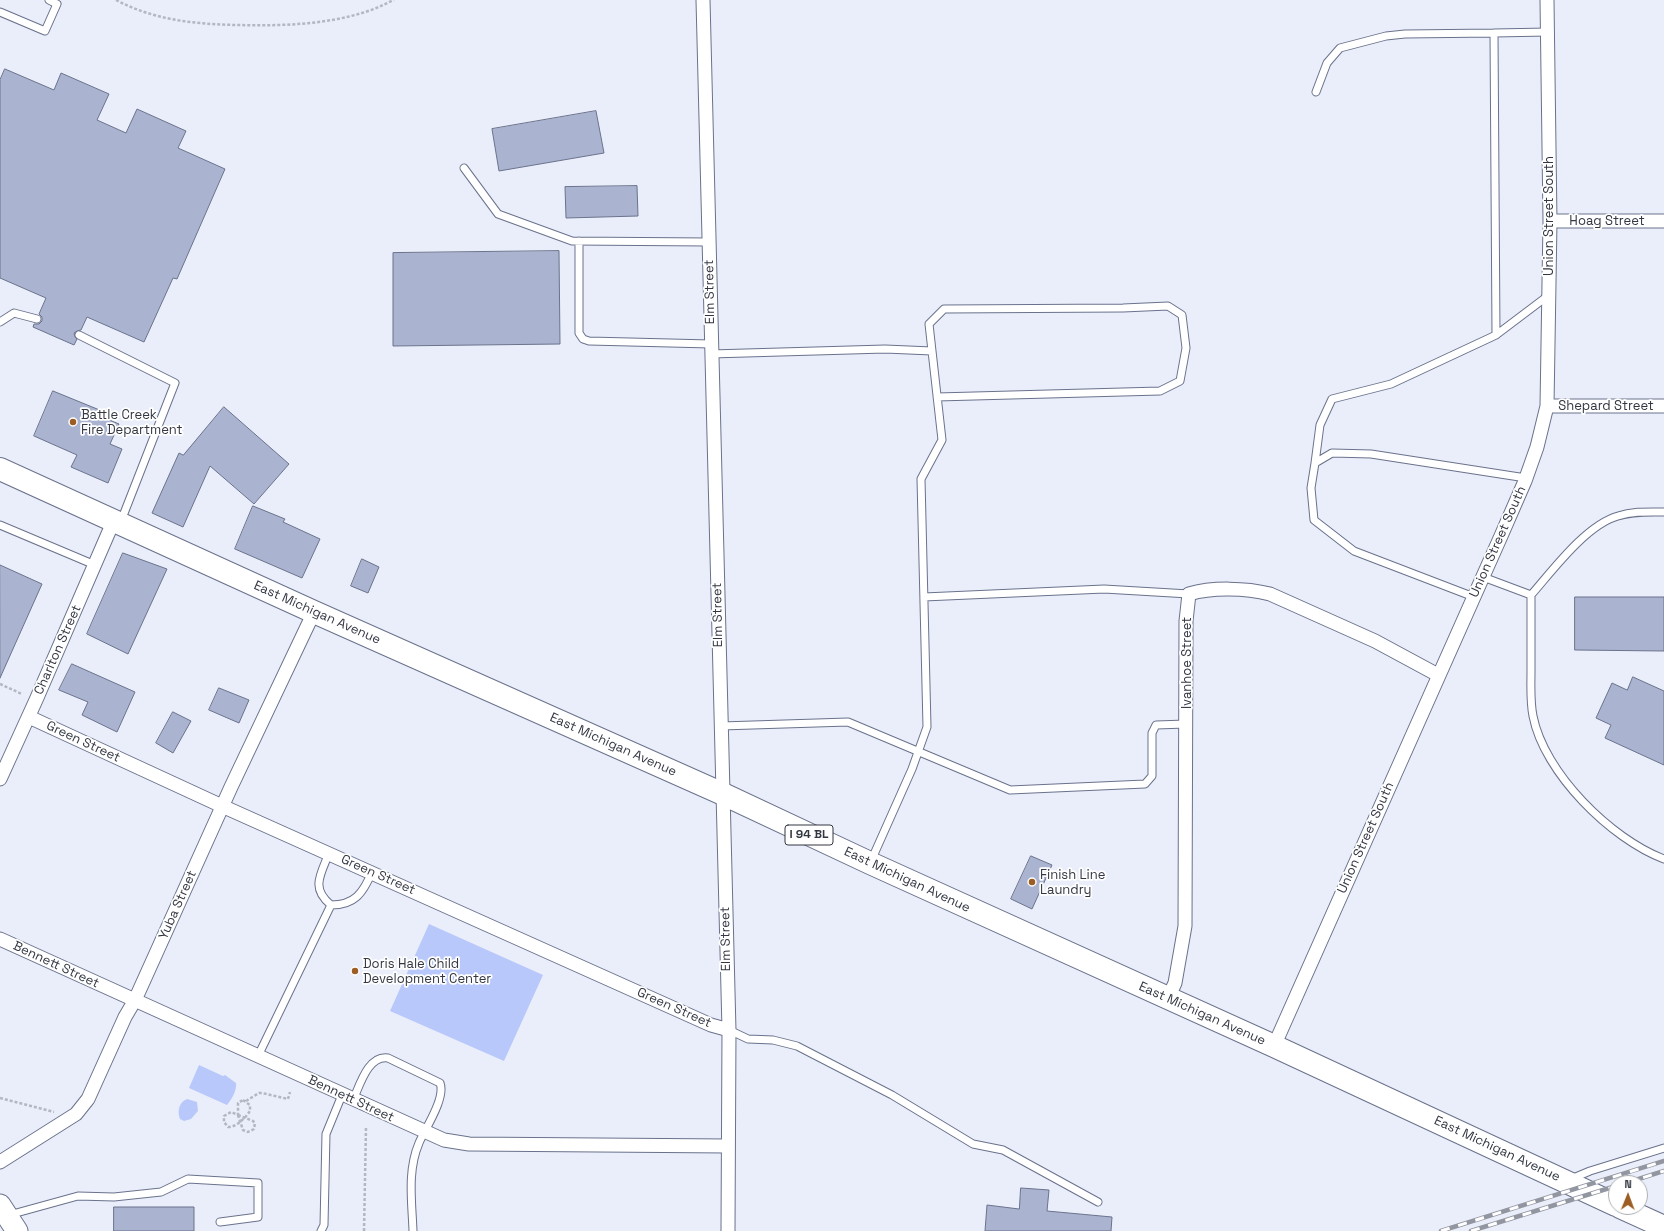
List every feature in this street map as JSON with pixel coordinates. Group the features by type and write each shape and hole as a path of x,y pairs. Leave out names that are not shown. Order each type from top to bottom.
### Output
{"highway":[{"name":"East Michigan Avenue","path":"0,470 723,794 870,863 1274,1046 1608,1201"},
{"path":"1638,1215 1664,1227"}],"street":[{"name":"Elm Street","path":"703,0 728,1030 728,1231"},
{"name":"Union Street South","path":"1274,1046 1438,675 1483,577 1526,478 1537,447 1547,406 1550,220 1547,0"},
{"name":"Hoag Street","path":"1550,220 1664,221"},
{"name":"Shepard Street","path":"1547,406 1664,406"},
{"name":"Charlton Street","path":"0,779 95,564 117,522"},
{"path":"1189,594 1202,590 1255,591 1270,594 1375,641 1438,675"},
{"name":"Ivanhoe Street","path":"1168,998 1175,983 1185,926 1186,622 1189,594"},
{"name":"Yuba Street","path":"0,1162 76,1114 88,1099 125,1017 135,1000 222,806 314,612"},
{"name":"Green Street","path":"28,717 222,806 330,853 711,1025 728,1030"},
{"name":"Bennett Street","path":"0,939 423,1132 444,1140 468,1144 728,1146"}],"lane":[{"path":"0,12 45,31 57,4 49,0"},
{"path":"1316,92 1327,63 1340,48 1386,36 1405,34 1548,32"},
{"path":"1494,33 1496,335"},
{"path":"464,168 498,214 572,241 708,242"},
{"path":"579,241 579,333 583,339 588,341 711,349 885,349 932,351"},
{"path":"1474,597 1354,551 1314,520 1311,488 1320,425 1332,399 1391,384 1496,335 1549,295"},
{"path":"870,863 912,769 927,727 921,479 942,440 937,397 929,324 944,309 1123,308 1168,306 1182,315 1186,348 1180,380 1160,391 937,397"},
{"path":"0,322 14,313 36,319"},
{"path":"79,336 175,383 117,522"},
{"path":"1315,463 1332,453 1371,454 1526,478"},
{"path":"1664,512 1627,513 1601,523 1588,533 1531,595 1532,701 1537,730 1544,750 1564,778 1586,805 1601,820 1649,854 1664,859"},
{"path":"0,524 95,564"},
{"path":"1483,577 1531,595"},
{"path":"924,597 1104,589 1189,594"},
{"path":"721,726 848,722 1010,790 1145,784 1152,776 1152,733 1156,725 1186,724"},
{"path":"330,853 318,881 318,889 322,898 331,905 341,905 356,898 366,885 372,872"},
{"path":"258,1056 331,905"},
{"path":"728,1030 748,1039 773,1040 797,1046 892,1095 974,1144 1003,1150 1098,1202"},
{"path":"321,1231 324,1225 326,1134 348,1097 371,1064 379,1058 384,1057 440,1083 441,1094 437,1106 423,1132 415,1152 412,1168 413,1231"},
{"path":"1566,1181 1590,1171 1664,1148"},
{"path":"8,1217 78,1196 114,1197 161,1192 188,1178 258,1183 258,1217 220,1222"}],"path":[{"path":"116,0 151,15 176,21 203,24 295,26 375,9 394,0"},
{"path":"0,684 22,694"},
{"path":"246,1101 250,1105 251,1109 245,1118 240,1122 232,1127 228,1127 223,1120 224,1116 229,1112 238,1115 245,1118 255,1123 253,1131 245,1132 240,1122 238,1115 238,1103 243,1100 246,1101 258,1093 288,1099 290,1092"},
{"path":"0,1098 53,1112 57,1117"},
{"path":"364,1231 366,1127"}],"shaded area":[{"path":"429,924 543,975 504,1061 390,1011"},
{"path":"199,1065 223,1076 225,1075 236,1083 234,1094 227,1105 189,1088"},
{"path":"187,1099 197,1102 198,1111 191,1119 184,1121 180,1119 179,1110 182,1102"}],"building":[{"path":"5,69 54,90 61,73 109,94 97,120 126,133 137,109 186,131 178,148 225,169 177,279 173,278 144,342 87,317 81,330 74,333 77,339 74,345 33,327 34,324 39,324 42,321 42,317 39,314 46,298 0,278 0,80"},
{"path":"596,111 604,153 499,171 492,129"},
{"path":"637,186 638,216 566,218 565,187"},
{"path":"559,251 560,344 393,346 393,253"},
{"path":"53,391 102,411 100,416 119,424 110,444 122,449 108,483 71,467 77,455 34,436"},
{"path":"224,407 289,464 254,504 210,466 183,527 152,513 179,453 183,455"},
{"path":"253,506 285,519 283,522 320,539 302,578 235,549"},
{"path":"123,553 167,569 128,654 87,634"},
{"path":"362,559 379,567 368,593 351,586"},
{"path":"0,565 42,584 0,678"},
{"path":"1575,597 1664,597 1664,651 1575,650"},
{"path":"72,664 135,692 117,732 82,715 88,702 59,690"},
{"path":"1633,677 1664,691 1664,765 1605,738 1611,725 1596,718 1612,683 1627,690"},
{"path":"219,688 249,700 239,723 209,710"},
{"path":"173,712 191,721 173,753 156,743"},
{"name":"Finish Line Laundry","path":"1031,856 1052,865 1032,909 1011,899"},
{"path":"1021,1188 1049,1190 1047,1211 1112,1217 1111,1231 985,1231 987,1205 1019,1209"},
{"path":"114,1207 194,1207 194,1231 114,1231"}],"railway":[{"path":"1441,1231 1664,1161"},
{"path":"1648,1176 1664,1171"},
{"path":"1471,1231 1608,1188"}],"place":[{"name":"Battle Creek Fire Department","path":"73,422"},
{"name":"Finish Line Laundry","path":"1032,882"},
{"name":"Doris Hale Child Development Center","path":"355,971"}]}
